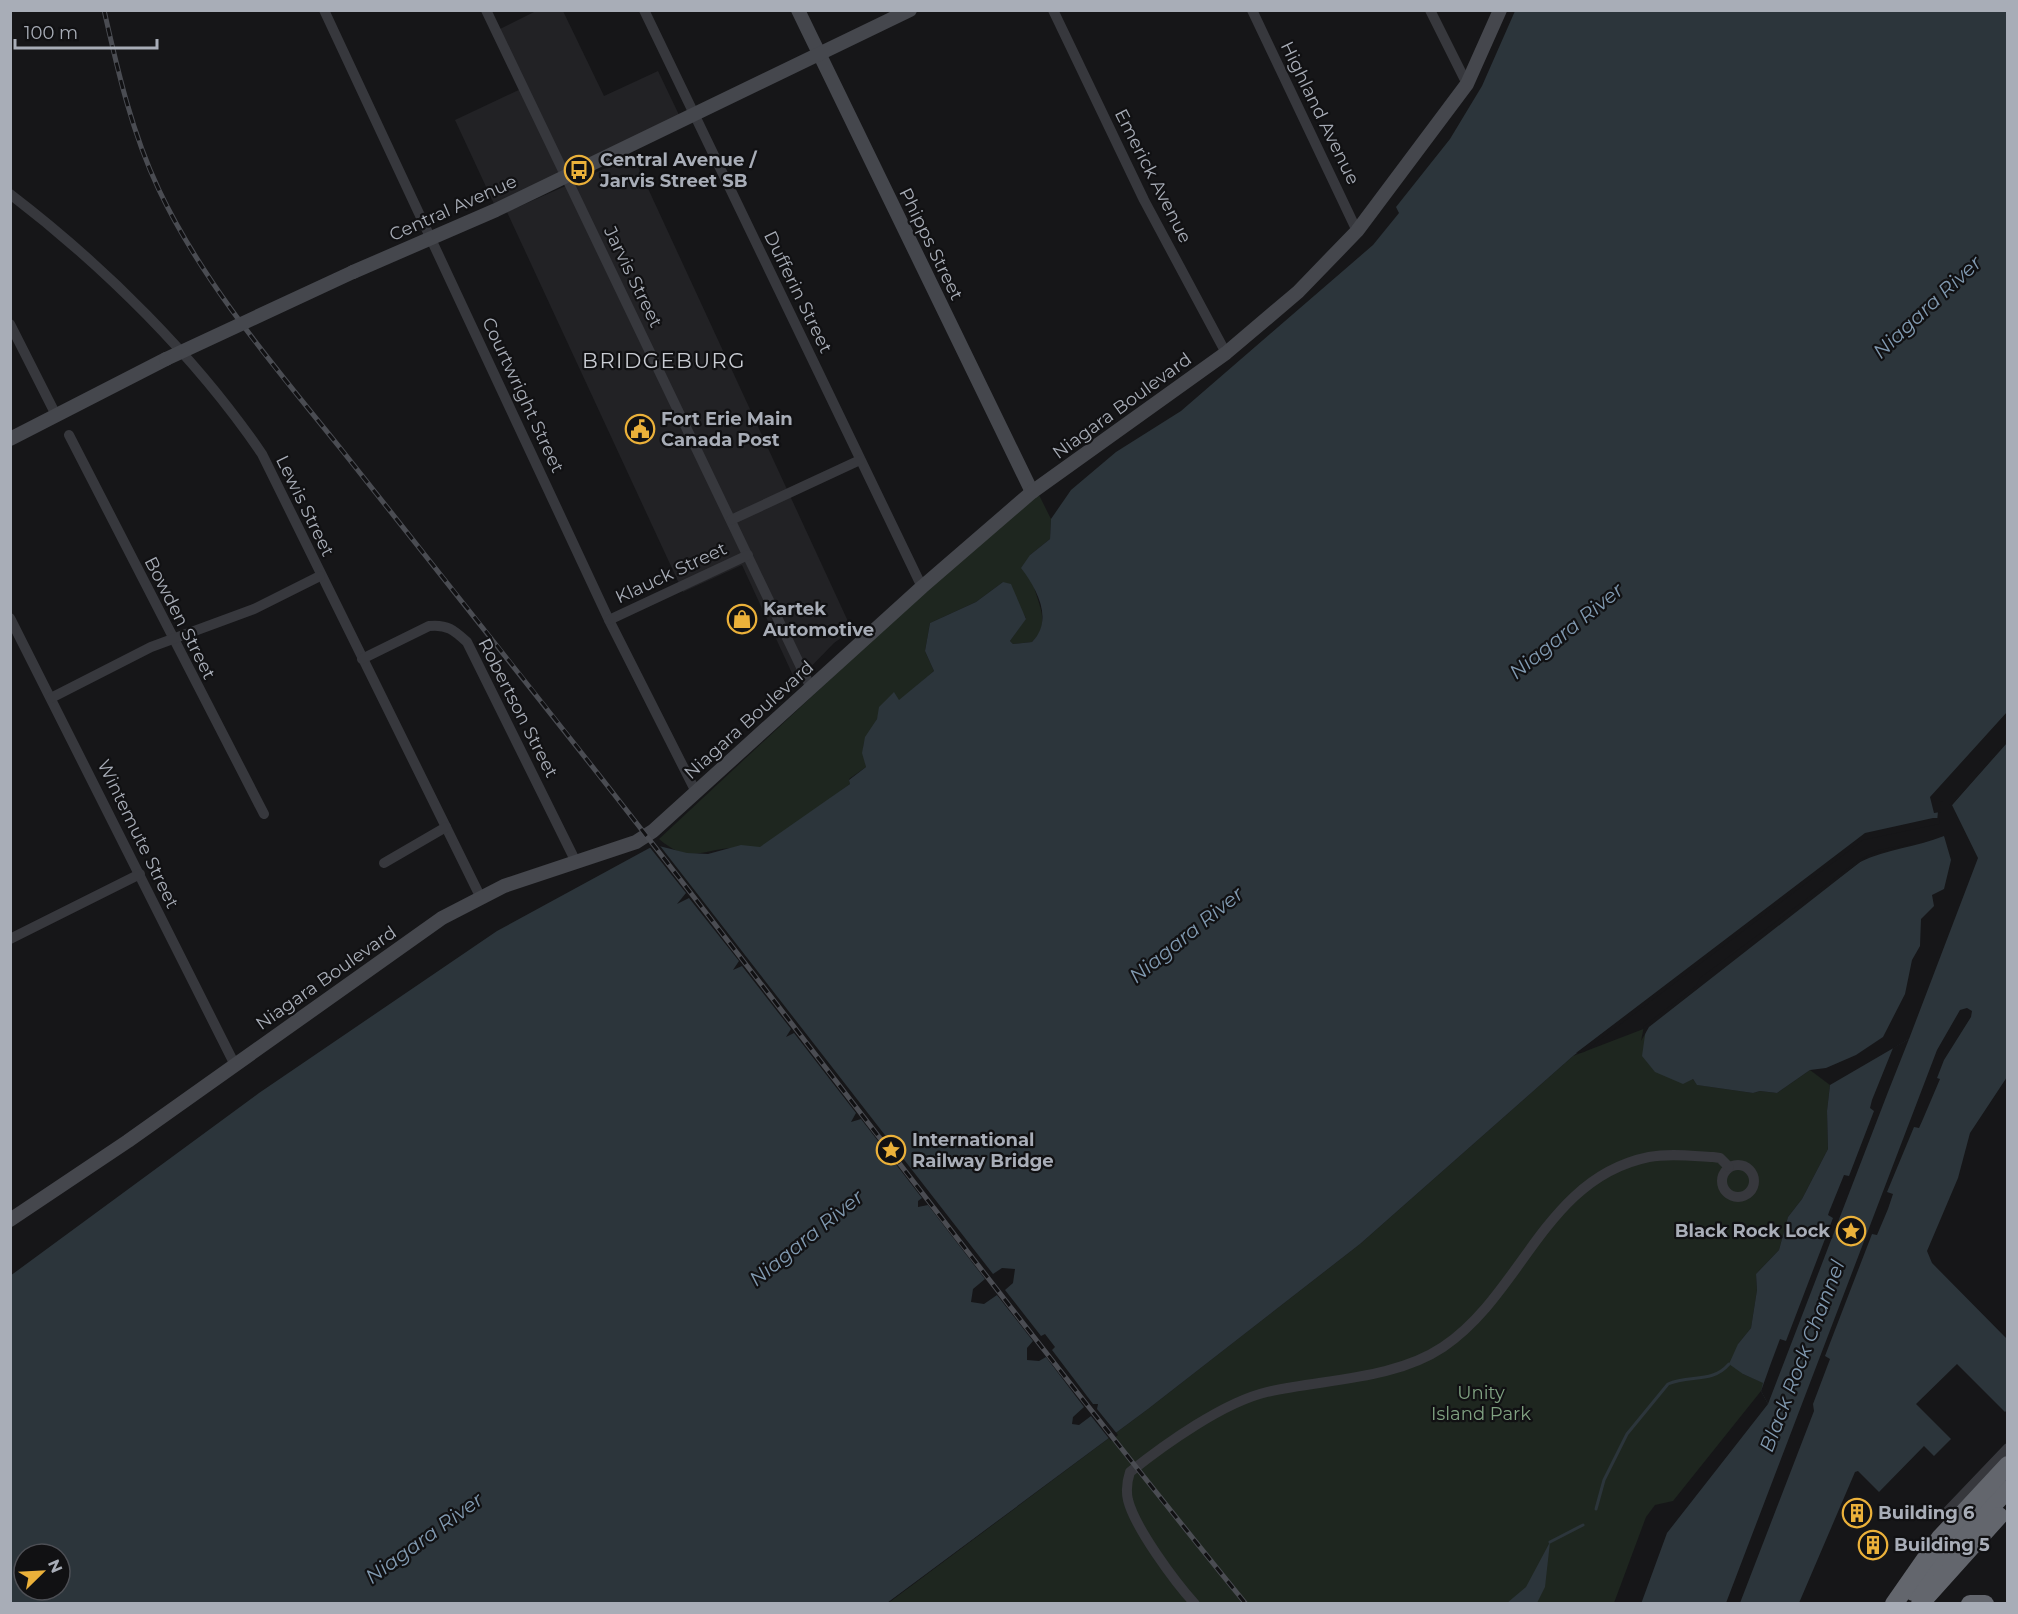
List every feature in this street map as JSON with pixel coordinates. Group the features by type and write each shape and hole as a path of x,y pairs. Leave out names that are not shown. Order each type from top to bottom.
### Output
{"highway":[{"path":"1894,1604 1940,1538 2007,1464"},
{"path":"1903,1604 2007,1489"},
{"path":"1920,1604 2007,1506"},
{"path":"1970,1604 1985,1604"}],"main road":[{"name":"Phipps Street","path":"798,10 1032,492"},
{"name":"Central Avenue","path":"10,439 166,359 566,176 910,10"},
{"name":"Niagara Boulevard","path":"10,1220 235,1065 442,918 480,896 636,842 653,831 922,587 1032,492 1226,353 1298,292 1357,231 1467,84 1500,10"}],"street":[{"name":"Courtwright Street","path":"324,10 609,620 696,792"},
{"name":"Jarvis Street","path":"486,10 811,688"},
{"name":"Dufferin Street","path":"644,10 922,587"},
{"name":"Emerick Avenue","path":"1053,10 1144,200 1226,353"},
{"name":"Highland Avenue","path":"1252,10 1357,231"},
{"path":"1431,10 1467,84"},
{"name":"Lewis Street","path":"10,194 148,316 231,409 262,454 480,896"},
{"path":"10,324 56,415"},
{"name":"Bowden Street","path":"69,435 264,814"},
{"name":"Klauck Street","path":"731,520 860,460"},
{"name":"Klauck Street","path":"609,620 748,555"},
{"path":"51,698 172,638 237,616 321,576"},
{"name":"Wintemute Street","path":"10,618 235,1065"},
{"name":"Robertson Street","path":"362,659 429,626 441,624 452,628 467,642 576,862"},
{"path":"384,863 446,827"},
{"path":"10,939 140,874"},
{"path":"1196,1604 1175,1581 1128,1500 1127,1481 1130,1472 1155,1452 1207,1420 1259,1394 1352,1378 1413,1362 1443,1347 1485,1309 1569,1199 1614,1169 1643,1158 1666,1155 1713,1156 1720,1158 1729,1167"},
{"path":"1944,1515 2007,1448"}],"shaded area":[{"path":"538,10 563,11 604,96 658,71 680,117 495,206 455,120 523,88 496,31"},
{"path":"633,156 852,630 834,643 796,682 742,565 683,592 507,212"}],"green space":[{"path":"1038,493 1051,519 1050,539 1030,555 1032,581 1042,614 1041,628 1032,642 1013,644 1010,641 1026,618 1003,582 976,602 930,623 925,651 934,671 899,701 894,693 882,705 865,740 866,767 849,779 850,784 797,824 764,846 757,848 732,848 695,854 678,851 659,839 972,547"},
{"name":"Unity Island Park","path":"1646,1028 1698,1085 1753,1093 1760,1091 1777,1093 1810,1070 1830,1085 1827,1111 1828,1149 1802,1199 1788,1217 1779,1250 1756,1274 1757,1290 1751,1328 1738,1344 1743,1374 1764,1383 1761,1391 1673,1501 1655,1505 1646,1517 1614,1603 887,1604 1148,1409 1360,1244 1573,1056"}],"water":[{"name":"Niagara River","path":"1515,11 2007,11 2007,725 1939,800 1937,822 1862,837 1573,1056 1360,1244 1148,1409 887,1603 11,1603 10,1276 259,1093 497,931 655,845 687,853 708,854 741,845 760,847 850,784 849,780 866,767 862,753 865,737 877,719 879,707 894,692 899,700 934,671 925,651 930,623 976,602 1003,582 1011,584 1026,619 1010,641 1013,644 1032,642 1042,624 1041,605 1033,585 1021,568 1030,555 1050,539 1051,519 1071,490 1116,452 1181,411 1373,245 1399,213 1396,207 1450,139 1482,86"},
{"name":"Black Rock Channel","path":"2007,743 2007,1077 1970,1133 1958,1178 1927,1251 1932,1263 2007,1339 2007,1410 2005,1412 1957,1364 1916,1404 1951,1439 1934,1456 1924,1446 1879,1492 1858,1471 1855,1472 1799,1603 1641,1604 1667,1533 1768,1404 1761,1391 1763,1383 1743,1374 1729,1364 1738,1344 1751,1328 1757,1290 1756,1274 1779,1250 1788,1217 1802,1199 1828,1149 1827,1111 1830,1085 1909,1039 1978,858 1952,805"},
{"path":"1944,836 1951,860 1944,889 1932,895 1934,906 1921,919 1920,946 1912,960 1905,994 1883,1037 1856,1055 1826,1068 1810,1070 1777,1093 1760,1091 1753,1093 1697,1085 1693,1079 1683,1084 1655,1072 1642,1056 1646,1028 1698,988 1702,980 1860,862"},
{"path":"1550,1542 1545,1587 1537,1603 1507,1603 1526,1587"}],"pier":[{"path":"2007,712 2008,729 1942,802 1940,801 1941,812 1934,813 1930,797"},
{"path":"2008,740 1952,805 1949,805 2005,741"},
{"path":"1940,818 1939,824 1863,840 1584,1052 1576,1053 1865,833"},
{"name":"International Railway Bridge","path":"657,842 993,1274 1002,1268 1015,1269 1013,1283 1005,1290 1041,1336 1045,1334 1055,1347 1052,1350 1093,1404 1098,1404 1097,1409 1118,1435 1111,1441 1091,1416 1079,1425 1072,1424 1073,1417 1084,1407 1046,1357 1039,1361 1027,1360 1027,1348 1033,1341 997,1295 984,1304 971,1302 973,1289 985,1279 928,1205 918,1207 918,1201 922,1198 861,1119 851,1122 856,1113 794,1033 786,1037 791,1029 742,966 733,970 739,961 689,898 677,904 686,893 648,845"},
{"path":"1915,843 1869,855 1649,1027 1641,1041 1644,1026 1696,986 1700,978 1859,860 1878,850"},
{"path":"1967,1008 1972,1011 1971,1017 1944,1060 1937,1078 1940,1079 1923,1119 1919,1128 1914,1127 1887,1192 1893,1194 1888,1209 1877,1235 1872,1234 1825,1356 1830,1359 1813,1404 1814,1411 1740,1603 1726,1603 1937,1050 1960,1010"},
{"path":"1909,1039 1768,1404 1761,1391 1780,1339 1786,1341 1833,1218 1828,1215 1829,1212 1844,1175 1849,1176 1874,1111 1870,1108 1872,1100 1893,1048"}],"waterway":[{"path":"1596,1509 1604,1480 1627,1434 1668,1384 1715,1374 1729,1364"},
{"path":"1550,1542 1583,1525"}],"railway":[{"path":"104,10 127,102 149,168 177,225 197,259 242,325 599,775 1082,1399 1246,1604"}],"place":[{"name":"Central Avenue / Jarvis Street SB","path":"579,170"},
{"name":"Fort Erie Main Canada Post","path":"640,429"},
{"name":"Kartek Automotive","path":"742,619"},
{"name":"International Railway Bridge","path":"891,1150"},
{"name":"Black Rock Lock","path":"1851,1231"},
{"name":"Building 6","path":"1857,1513"},
{"name":"Building 5","path":"1873,1545"}],"district":[{"name":"BRIDGEBURG","path":"664,360"}]}
